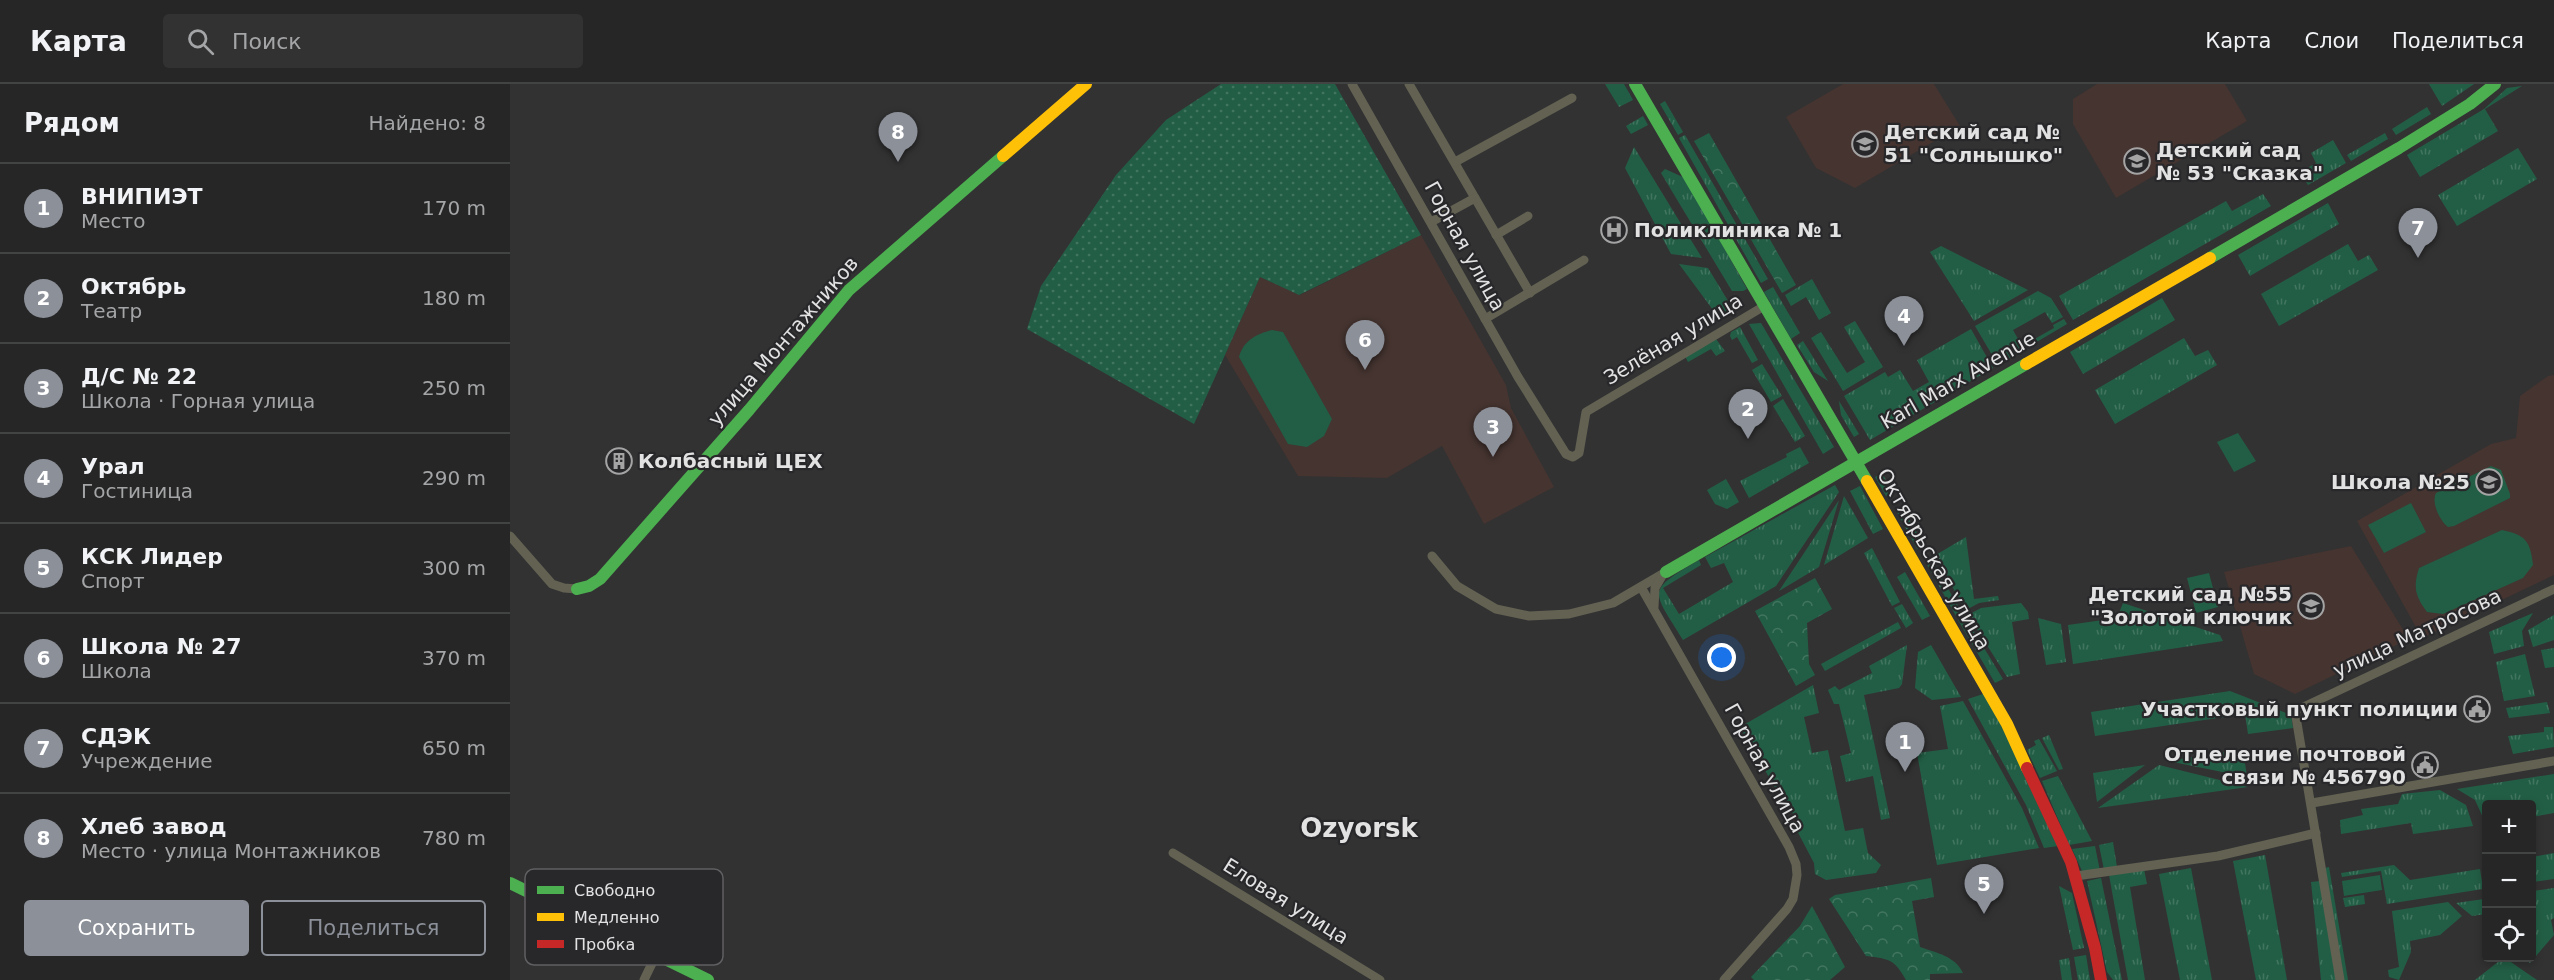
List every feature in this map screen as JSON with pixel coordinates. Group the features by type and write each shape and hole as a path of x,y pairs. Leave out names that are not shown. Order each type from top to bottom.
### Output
{"street":[{"name":"улица Монтажников","path":"577,589 589,586 600,579 748,410 849,290 1086,84"},
{"name":"Горная улица","path":"1352,84 1547,426 1566,454 1573,458 1579,453 1586,412 1599,404"},
{"path":"1408,84 1530,293"},
{"name":"Октябрьская улица","path":"1635,84 1766,305 2007,724 2054,822 2076,876 2101,980"},
{"name":"Karl Marx Avenue","path":"1432,556 1457,586 1496,609 1529,616 1569,614 1613,603 2435,127 2495,84"},
{"path":"1455,162 1572,99"},
{"path":"1431,222 1475,198"},
{"path":"1496,235 1528,216"},
{"path":"1485,319 1584,260"},
{"name":"Зелёная улица","path":"1599,404 1766,305"},
{"path":"510,536 552,584 577,589"},
{"path":"1656,614 1653,604 1655,588 1666,572"},
{"name":"Горная улица","path":"1641,587 1789,847 1796,864 1797,874 1793,899 1787,909 1724,980"},
{"name":"улица Матросова","path":"2312,803 2295,711 2554,589"},
{"path":"2340,980 2312,803 2554,761"},
{"path":"2076,876 2218,856 2316,833"},
{"name":"Еловая улица","path":"1173,852 1380,980"},
{"path":"510,883 525,890"},
{"path":"644,980 651,965"},
{"path":"677,965 708,980"}],"shaded area":[{"name":"Детский сад № 51 \"Солнышко\"","path":"1843,84 1934,84 1960,126 1855,188 1816,168 1786,117"},
{"name":"Детский сад № 53 \"Сказка\"","path":"2097,84 2225,84 2247,121 2116,198 2073,124 2073,99"},
{"path":"1421,235 1506,385 1511,408 1554,487 1484,524 1442,446 1387,478 1298,476 1225,355 1260,277 1300,295"},
{"name":"Школа №25","path":"2554,375 2554,575 2422,638 2357,521 2491,444 2516,438 2520,396 2548,376"},
{"name":"Детский сад №55 \"Золотой ключик","path":"2351,546 2409,639 2295,694 2254,674 2224,572"}],"green space":[{"path":"1221,84 1335,84 1421,235 1299,295 1260,277 1194,424 1027,329 1041,286 1116,175 1166,120"},
{"path":"1605,84 1624,84 1633,100 1619,107"},
{"path":"2429,84 2474,84 2442,106"},
{"path":"2522,86 2485,109 2498,131 2420,177 2407,155 2484,109 2507,88"},
{"path":"1665,101 1683,132 1678,135 1660,104"},
{"path":"2427,107 2431,114 2396,135 2392,129"},
{"path":"1643,116 1648,125 1631,134 1626,126"},
{"path":"1709,133 1796,285 1782,293 1694,141"},
{"path":"2385,133 2388,139 2351,161 2347,155"},
{"path":"1685,135 1768,279 1761,283 1679,138"},
{"path":"2333,140 2346,163 2308,185 2300,172 2316,163 2311,153"},
{"path":"1634,147 1702,258 1671,254 1625,168"},
{"path":"2518,148 2537,179 2457,226 2438,195"},
{"path":"1665,169 1685,178 1747,289 1732,291 1661,173"},
{"path":"2263,194 2271,206 2073,320 2059,296 2226,201 2232,211"},
{"path":"2328,203 2339,224 2250,276 2238,255"},
{"path":"2348,244 2358,261 2369,255 2378,270 2279,326 2261,294"},
{"path":"1941,246 2028,290 1974,321 1930,252"},
{"path":"1679,264 1708,268 1733,309 1725,314 1713,310"},
{"path":"1812,279 1831,313 1819,320 1806,297 1791,306 1785,295"},
{"path":"1773,287 1800,333 1791,339 1764,292"},
{"path":"2038,291 2051,298 2063,317 2052,323 2045,312 2013,330 2022,346 2054,328 2053,325 2064,319 2067,324 1998,365 1975,326"},
{"path":"2162,298 2175,320 2083,374 2070,352"},
{"path":"1855,321 1883,367 1843,391 1811,338 1821,332 1847,373 1865,362 1844,327"},
{"path":"1761,323 1834,447 1823,454 1749,324"},
{"path":"1740,327 1758,360 1752,363 1737,337 1732,340 1730,336 1731,332"},
{"path":"1971,329 1993,368 1870,440 1844,396 1885,372 1888,377 1900,370 1913,391 1929,382 1917,360"},
{"path":"1272,330 1283,332 1332,419 1324,436 1307,447 1288,444 1239,357 1251,339"},
{"path":"2184,338 2195,356 2208,350 2217,365 2115,424 2095,390"},
{"path":"1716,339 1725,351 1716,356 1711,349 1688,362 1685,356"},
{"path":"1803,341 1828,381 1814,372 1797,345"},
{"path":"1762,364 1782,396 1771,402 1752,370"},
{"path":"1783,399 1805,436 1795,442 1773,406"},
{"path":"1839,401 1859,434 1854,437 1841,415"},
{"path":"2238,433 2256,461 2234,472 2217,442"},
{"path":"1800,447 1809,463 1749,498 1740,481 1787,457 1786,454"},
{"path":"2491,466 2501,470 2510,498 2448,527 2437,512 2436,493"},
{"path":"1882,473 1893,492 1886,496 1875,477"},
{"path":"1726,479 1739,502 1727,509 1715,504 1707,490"},
{"path":"1835,485 1839,492 1776,586 1683,640 1660,601 1659,593 1662,586 1699,560 1701,565 1663,588 1679,614 1733,582 1724,563 1711,568 1705,557"},
{"path":"1860,486 1883,529 1873,534 1850,491"},
{"path":"1844,496 1868,538 1824,565"},
{"path":"1839,500 1819,567 1779,591"},
{"path":"2411,503 2426,532 2384,553 2368,525"},
{"path":"1903,509 1924,545 1917,549 1897,512"},
{"path":"2502,530 2517,534 2528,545 2533,565 2523,578 2443,614 2427,612 2416,591 2419,568"},
{"path":"1966,537 1974,599 1998,596 1999,600 1979,603 1966,610 1934,556"},
{"path":"1872,548 1900,602 1892,606 1864,553"},
{"path":"1930,557 1962,613 1956,616 1925,561"},
{"path":"1905,572 1930,616 1922,620 1897,577"},
{"path":"2209,573 2218,607 2196,613 2187,578"},
{"path":"1815,578 1832,609 1807,623 1809,664 1815,675 1796,686 1755,611"},
{"path":"2021,603 2028,612 2029,619 2012,622 2020,674 2007,677 1968,615 1981,608"},
{"path":"2123,603 2220,635 2223,641 2073,664 2068,625 2117,618"},
{"path":"1902,604 1913,623 1906,628 1894,608"},
{"path":"2533,613 2522,631 2524,646 2494,654 2489,632"},
{"path":"2554,615 2554,640 2533,647 2528,630"},
{"path":"1965,617 2003,679 1995,683 1958,620"},
{"path":"2038,618 2061,624 2066,662 2046,665"},
{"path":"1898,622 1901,628 1825,671 1821,664"},
{"path":"1907,645 1902,684 1899,688 1864,695 1890,818 1881,820 1873,776 1846,782 1840,756 1851,753 1839,704 1834,704 1828,690 1835,686 1839,690 1872,673 1869,666"},
{"path":"1931,645 1961,697 1932,700 1915,688 1918,652"},
{"path":"2554,648 2554,667 2545,668 2541,650"},
{"path":"2525,654 2535,696 2504,701 2496,662"},
{"path":"1813,685 1819,713 1804,717 1812,753 1828,750 1845,831 1863,828 1868,853 1881,865 1876,873 1826,880 1815,874 1814,863 1793,823 1797,821 1788,805 1785,805 1740,727"},
{"path":"2230,691 2291,715 2293,728 2248,734 2245,714 2095,736 2091,712"},
{"path":"1986,693 2058,846 2044,848 2026,805 1968,699"},
{"path":"1963,701 2022,808 2039,848 1937,865 1917,753 1948,749 1940,706"},
{"path":"2547,702 2550,713 2509,718 2506,708"},
{"path":"2544,727 2553,727 2554,747 2513,754 2508,736 2544,732"},
{"path":"2049,735 2063,769 2059,770 2042,738"},
{"path":"2039,739 2057,771 2040,778 2027,750 2036,745 2034,741"},
{"path":"2243,749 2247,777 2168,761"},
{"path":"2145,765 2097,802 2093,773"},
{"path":"2159,765 2248,787 2098,808"},
{"path":"2554,774 2554,813 2536,816 2536,800 2482,800 2482,815 2475,800 2457,789"},
{"path":"2058,776 2092,841 2069,845 2042,781"},
{"path":"2440,790 2466,805 2473,826 2413,834 2411,823 2341,834 2340,820 2363,815 2361,809 2398,804 2402,794"},
{"path":"2113,842 2117,867 2104,870 2099,845"},
{"path":"2095,846 2100,871 2083,873 2072,849"},
{"path":"2554,853 2554,879 2536,881 2536,856"},
{"path":"2265,855 2287,980 2256,980 2233,861"},
{"path":"2394,865 2410,880 2480,869 2482,889 2387,904 2381,871 2342,877 2341,873"},
{"path":"2329,867 2348,980 2344,980 2325,868"},
{"path":"2191,868 2212,980 2180,980 2159,874"},
{"path":"2144,869 2147,884 2130,887 2145,980 2128,980 2109,875"},
{"path":"2380,875 2382,890 2344,896 2342,881"},
{"path":"1931,878 1934,897 1912,901 1920,947 1950,959 1960,967 1963,973 1930,974 1930,980 1906,980 1890,961 1866,956 1829,899 1835,895"},
{"path":"2101,878 2122,980 2113,980 2107,972 2087,881"},
{"path":"2320,881 2336,980 2321,980 2311,882"},
{"path":"2059,886 2072,893 2084,948 2073,950"},
{"path":"2554,888 2554,918 2551,920 2554,935 2536,956 2536,908 2536,890"},
{"path":"2364,895 2365,904 2345,907 2343,898"},
{"path":"2482,899 2482,915 2472,916 2456,903"},
{"path":"2448,902 2462,916 2440,935 2410,941 2411,952 2399,980 2389,977 2388,970 2399,967 2392,911"},
{"path":"1812,906 1845,967 1830,980 1754,980 1751,977 1800,926"},
{"path":"2086,955 2090,980 2078,980 2074,957"},
{"path":"2069,958 2072,980 2062,980 2059,960"},
{"path":"2498,962 2511,962 2537,980 2475,980"}],"traffic: fast":[{"path":"1635,84 1867,481"},
{"path":"2210,258 2399,148 2470,104 2495,84"},
{"path":"577,589 589,586 600,579 749,410 849,290 1003,156"},
{"path":"1666,572 2026,364"},
{"path":"510,883 525,890"},
{"path":"677,965 708,980"}],"traffic: slow":[{"path":"1003,156 1086,84"},
{"path":"2026,364 2210,258"},
{"path":"1867,481 2007,724 2027,768"}],"traffic: jam":[{"path":"2027,768 2071,862 2095,948 2101,980"}],"place":[{"name":"Детский сад № 51 \"Солнышко\"","path":"1865,144"},
{"name":"Детский сад № 53 \"Сказка\"","path":"2137,161"},
{"name":"Хлеб завод","path":"898,162"},
{"name":"Поликлиника № 1","path":"1614,230"},
{"name":"СДЭК","path":"2418,258"},
{"name":"Урал","path":"1904,346"},
{"name":"Школа № 27","path":"1365,370"},
{"name":"Октябрь","path":"1748,439"},
{"name":"Д/С № 22","path":"1493,457"},
{"name":"Колбасный ЦЕХ","path":"619,461"},
{"name":"Школа №25","path":"2489,482"},
{"name":"Детский сад №55 \"Золотой ключик","path":"2311,606"},
{"name":"Участковый пункт полиции","path":"2477,709"},
{"name":"Отделение почтовой связи № 456790","path":"2425,765"},
{"name":"ВНИПИЭТ","path":"1905,772"},
{"name":"КСК Лидер","path":"1984,914"}],"district":[{"name":"Ozyorsk","path":"1359,828"}]}
